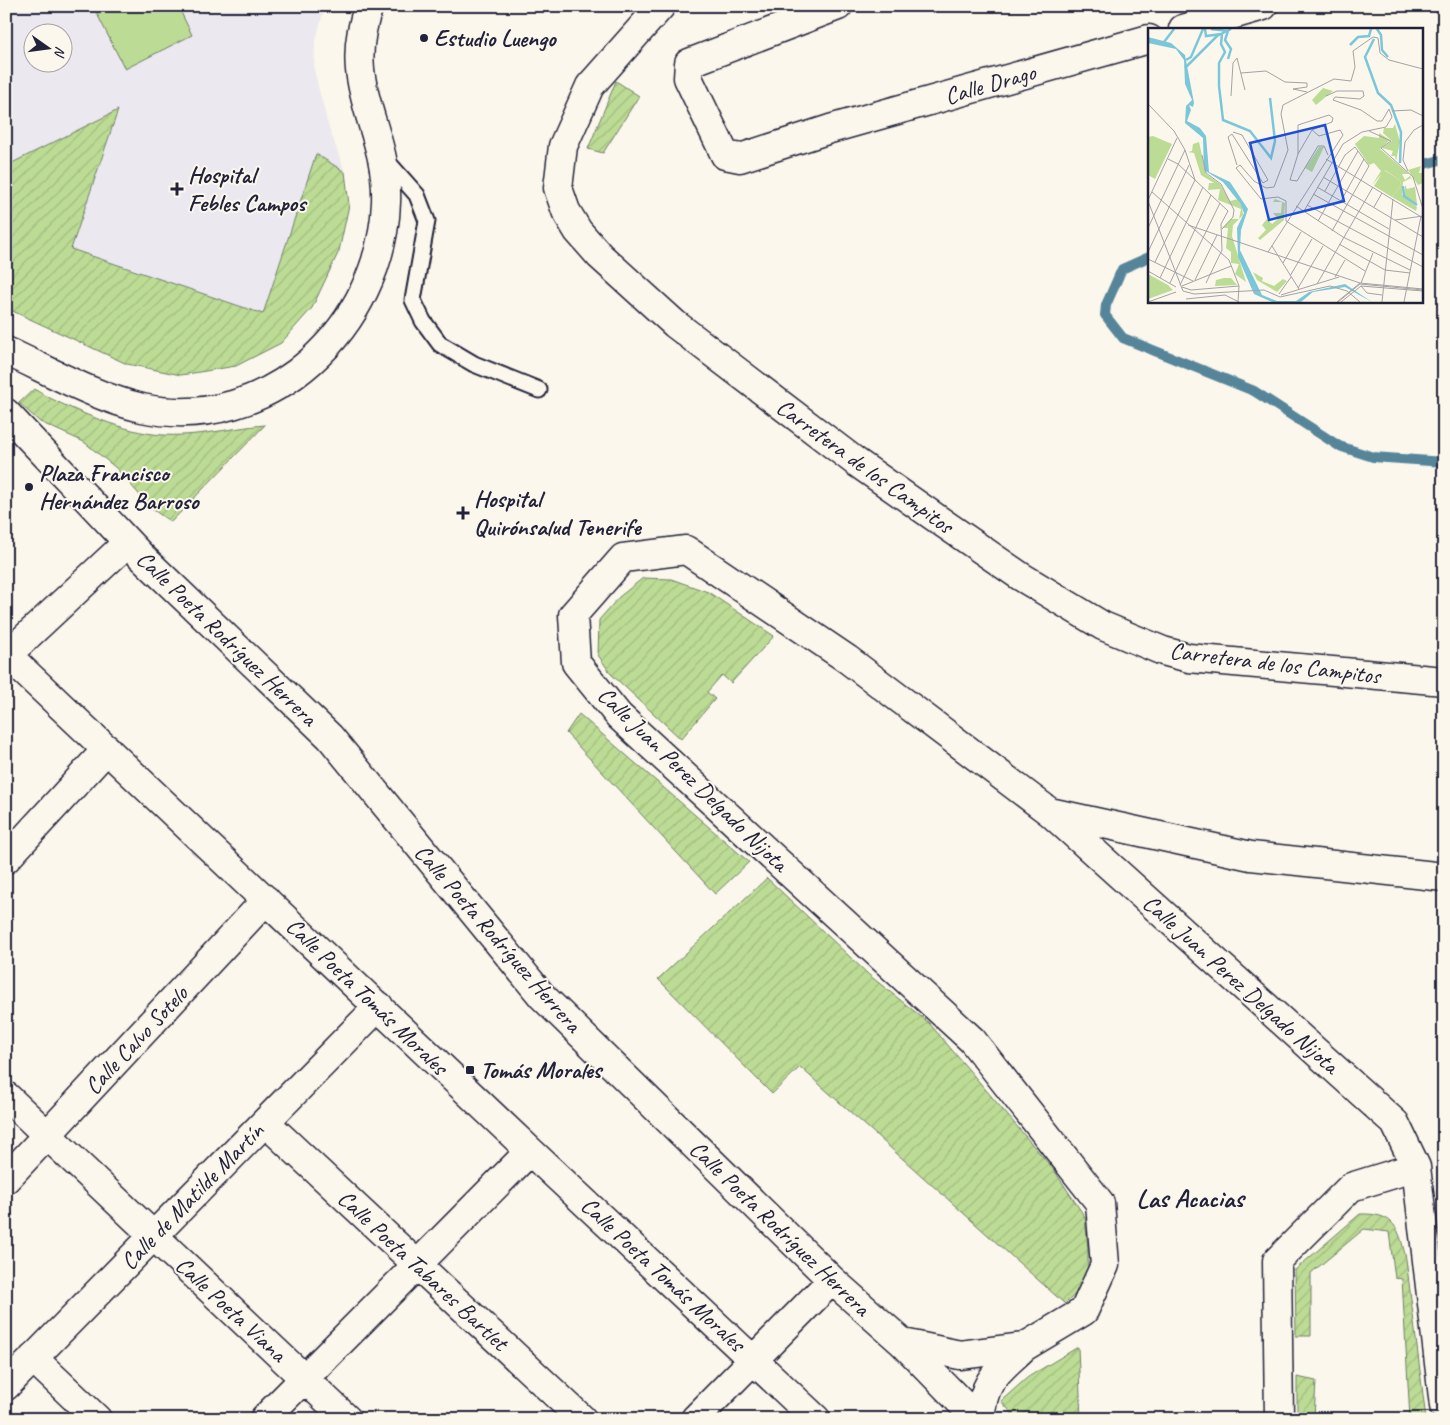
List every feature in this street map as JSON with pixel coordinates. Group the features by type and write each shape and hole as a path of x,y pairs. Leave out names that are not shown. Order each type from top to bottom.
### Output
{"street":[{"path":"6,351 94,392 142,408 183,412 230,406 266,393 311,362 341,329 356,307 377,261 384,232 386,200 382,156 367,111 359,76 358,51 362,24 369,6"},
{"name":"Carretera de los Campitos","path":"660,6 590,86 563,146 558,188 566,211 589,244 675,324 863,467 1020,576 1103,626 1163,651 1188,658 1444,681"},
{"name":"Calle Drago","path":"838,6 689,63 688,78 725,156 740,158 830,129 1148,38"},
{"path":"1186,28 1262,6"},
{"name":"Calle Poeta Rodríguez Herrera","path":"6,413 127,543 330,736 542,996 832,1280 903,1343 979,1419"},
{"path":"7,656 127,543"},
{"name":"Calle Juan Perez Delgado Nijota","path":"979,1419 982,1402 990,1380 1024,1347 1084,1311 1105,1265 1100,1203 972,1040 620,716 576,663 573,615 623,558 686,550 847,659 1051,813 1395,1123 1416,1168 1444,1406"},
{"name":"Calle Poeta Tomás Morales","path":"7,656 816,1419"},
{"path":"6,859 107,749"},
{"name":"Calle Juan Perez Delgado Nijota","path":"1051,813 1251,856 1444,877"},
{"name":"Calle Calvo Sotelo","path":"6,1179 266,900"},
{"name":"Calle de Matilde Martín","path":"6,1386 379,1006"},
{"name":"Calle Poeta Viana","path":"6,1096 347,1419"},
{"name":"Calle Poeta Tabares Bartlet","path":"264,1122 582,1419"},
{"path":"264,1419 530,1151"},
{"path":"1279,1419 1277,1261 1350,1187 1416,1168"},
{"path":"695,1419 832,1280"},
{"name":"Calle Juan Perez Delgado Nijota","path":"903,1343 960,1355 1024,1347"},
{"path":"33,1358 97,1419"}],"lane":[{"path":"382,156 417,195 427,221 413,300 423,321 440,344 465,359 539,390"}],"shaded area":[{"name":"Hospital Febles Campos","path":"6,6 325,6 315,43 314,70 328,125 345,172 349,205 339,251 312,308 281,343 236,366 181,375 127,364 6,308"}],"green space":[{"path":"93,6 178,6 192,35 125,69"},
{"path":"616,81 639,96 603,153 588,149"},
{"path":"118,110 71,249 263,314 316,154 345,172 349,205 339,251 312,308 281,343 236,366 181,375 127,364 6,308 6,166"},
{"path":"34,389 92,417 140,432 181,435 265,425 171,522 152,509 116,468 84,442 40,422 19,403"},
{"path":"643,578 671,579 708,592 774,636 731,683 722,675 707,692 715,699 681,739 611,674 598,655 599,620 619,597"},
{"path":"579,714 749,862 715,894 566,733"},
{"path":"767,878 869,975 929,1023 1054,1170 1085,1217 1088,1249 1088,1282 1065,1304 800,1067 772,1094 658,979"},
{"path":"1360,1214 1372,1214 1388,1220 1394,1224 1401,1239 1406,1259 1426,1419 1410,1419 1402,1279 1395,1278 1389,1232 1364,1229 1311,1273 1311,1336 1296,1336 1295,1270"},
{"path":"1078,1347 1081,1419 1017,1419 1001,1401 1028,1377"},
{"path":"1297,1377 1316,1381 1314,1419 1297,1419"}],"waterway":[{"path":"1422,165 1444,159"},
{"path":"1148,257 1122,269 1106,305 1105,315 1123,338 1254,391 1339,446 1373,457 1444,462"}],"place":[{"name":"Estudio Luengo","path":"424,38"},
{"name":"Hospital Febles Campos","path":"177,189"},
{"name":"Plaza Francisco Hernández Barroso","path":"29,487"},
{"name":"Hospital Quirónsalud Tenerife","path":"463,513"},
{"name":"Tomás Morales","path":"470,1070"}],"district":[{"name":"Las Acacias","path":"1190,1198"}]}
